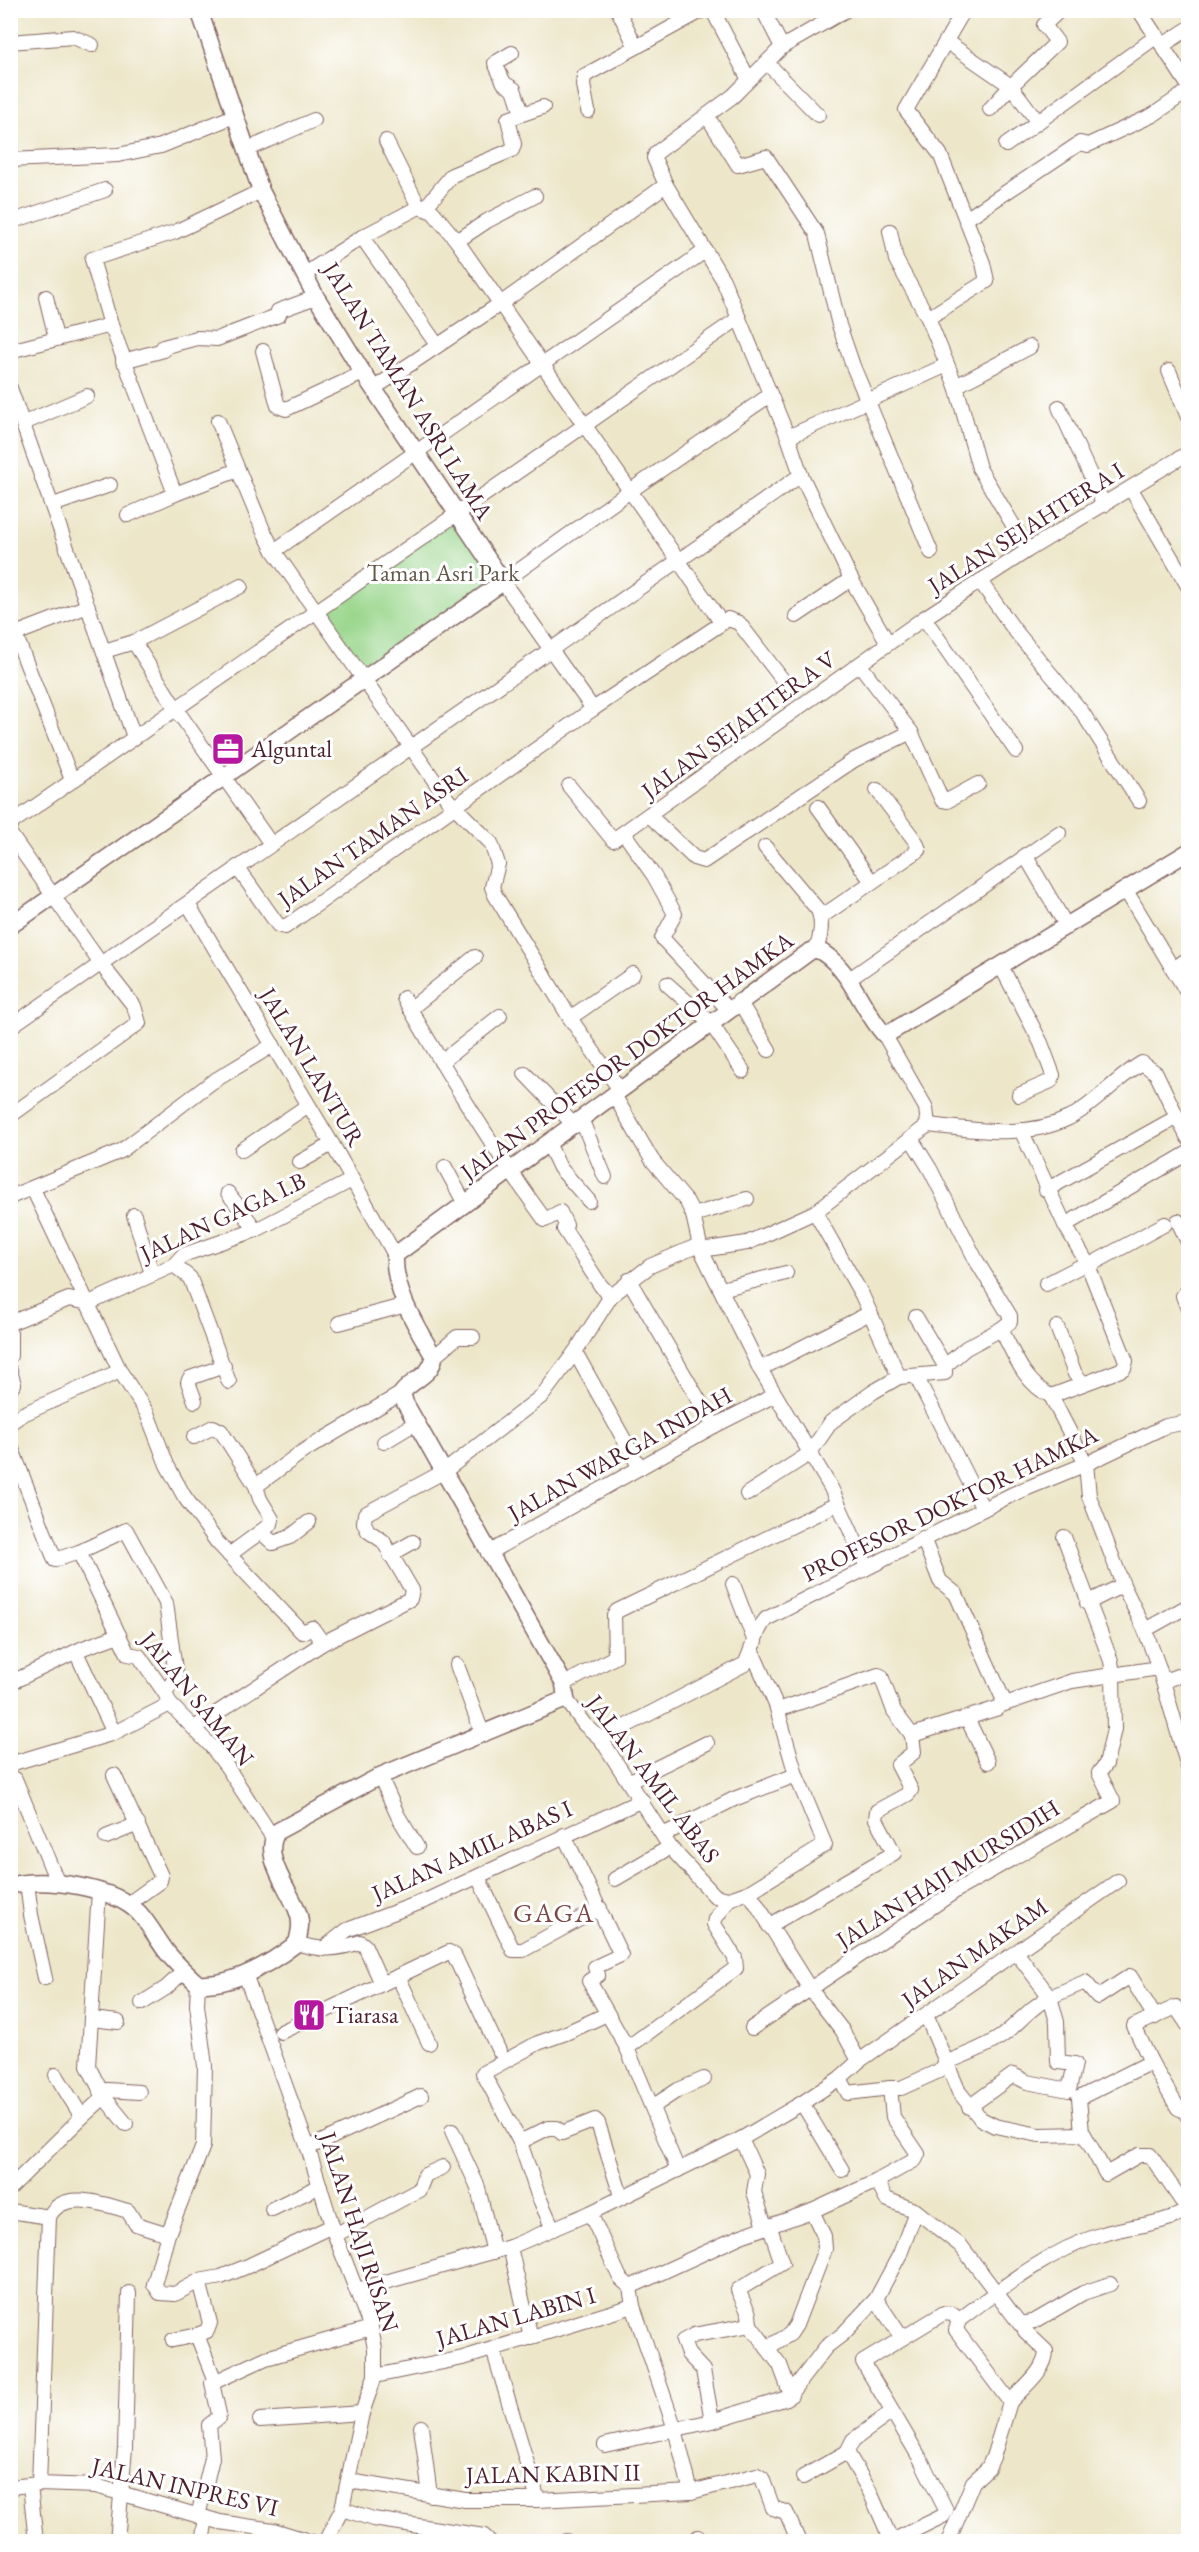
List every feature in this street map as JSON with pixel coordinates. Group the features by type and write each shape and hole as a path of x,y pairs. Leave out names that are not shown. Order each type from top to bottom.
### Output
{"street":[{"name":"JALAN TAMAN ASRI LAMA","path":"199,10 261,191 316,297 373,389 456,514 593,709"},
{"path":"618,10 636,46"},
{"path":"763,10 782,47"},
{"path":"846,10 782,47 748,78 733,96 656,153 655,163 723,280 788,436 801,475 851,579 888,643"},
{"path":"928,318 987,281 983,263 940,154 906,110 964,10"},
{"path":"990,109 1057,42 1044,25 1060,10"},
{"path":"1143,12 1188,85"},
{"path":"588,111 583,85 584,76 636,46 709,13 748,78"},
{"path":"1006,145 1160,41 1188,29"},
{"path":"12,39 73,37 92,45"},
{"path":"946,42 1011,86 1038,122"},
{"path":"512,52 495,63 504,83 514,89 522,113"},
{"path":"767,63 818,115"},
{"path":"966,219 1080,142 1088,145 1153,116 1188,91"},
{"path":"305,274 362,237 422,207 452,175 512,150 514,144 507,120 543,106"},
{"path":"10,160 118,155 161,146 234,116"},
{"path":"707,116 736,164 740,165 763,156 817,234 839,326 867,401 931,552"},
{"path":"246,150 314,120"},
{"path":"386,141 422,207 433,212 457,241 721,622 728,619 739,623 782,679"},
{"path":"373,389 500,303 666,185"},
{"path":"10,222 105,190"},
{"path":"175,494 123,361 92,264 95,256 132,247 175,232 261,191"},
{"path":"457,241 487,220 535,196"},
{"path":"890,231 896,260 928,318 956,386 979,468 1028,550"},
{"path":"362,237 437,345"},
{"path":"274,551 705,250"},
{"path":"46,297 56,338"},
{"path":"123,361 164,350 163,347 176,342 197,338 218,339 258,325 279,315 278,311 316,297"},
{"path":"10,824 739,318"},
{"path":"10,351 111,325"},
{"path":"956,386 1030,347"},
{"path":"263,351 278,406 282,409 363,373"},
{"path":"788,436 946,365"},
{"path":"1169,371 1188,417"},
{"path":"10,388 18,419 53,505 134,737"},
{"path":"10,926 630,491 771,395"},
{"path":"18,419 87,396"},
{"path":"1059,407 1104,505"},
{"path":"218,421 274,551 455,808 491,843 498,864 492,887 495,896 617,1092 652,1160 687,1202 693,1215 700,1247 760,1369 831,1488 867,1567"},
{"name":"JALAN SEJAHTERA I","path":"888,643 1028,550 1188,453"},
{"path":"128,515 238,470"},
{"path":"10,1027 801,475"},
{"path":"53,505 110,485"},
{"path":"1131,489 1188,586"},
{"path":"796,616 851,579"},
{"path":"980,581 1013,628 1082,712 1139,801"},
{"path":"104,651 134,642 242,586"},
{"path":"72,780 12,630 88,606"},
{"path":"924,618 1016,751"},
{"name":"JALAN TAMAN ASRI","path":"237,867 282,928 593,709 721,622"},
{"path":"134,642 176,709 271,844"},
{"name":"JALAN SEJAHTERA V","path":"619,837 888,643"},
{"path":"860,665 911,732 927,771 944,802 978,784"},
{"path":"650,816 694,858 704,861 854,760 911,732"},
{"path":"569,786 654,876 675,914 662,938 734,1005 769,1050"},
{"path":"821,918 919,850 916,842 877,790"},
{"path":"819,807 872,882"},
{"path":"848,980 1059,832"},
{"path":"10,834 101,964 134,1006 139,1023 10,1116"},
{"path":"765,847 821,918 819,942 816,949"},
{"path":"928,1125 926,1108 884,1034 891,1032 1188,852"},
{"path":"1025,855 1066,927"},
{"path":"1125,889 1188,994"},
{"name":"JALAN LANTUR","path":"188,904 307,1106 332,1144 395,1255"},
{"name":"JALAN PROFESOR DOKTOR HAMKA","path":"395,1255 549,1145 710,1022 816,949 825,954 848,980 884,1034"},
{"path":"475,957 407,1004 510,1172 545,1220 560,1212 566,1225 564,1229 601,1286 611,1296"},
{"path":"1173,969 1188,959"},
{"path":"1001,966 1041,1043 1053,1075 1051,1081 1018,1095"},
{"path":"570,1018 633,974"},
{"path":"667,984 710,1022 743,1071"},
{"path":"441,1062 500,1016"},
{"path":"10,1197 121,1151 212,1082 273,1045"},
{"path":"194,1728 323,1643 410,1599 412,1590 383,1541 368,1531 363,1518 368,1510 445,1471 542,1396 576,1352 611,1296 650,1266 700,1247 747,1243 815,1212 912,1140 928,1125 978,1131 1021,1130 1068,1118 1091,1103 1123,1074 1142,1063 1156,1073 1188,1138"},
{"path":"525,1074 578,1123 605,1177"},
{"path":"242,1150 307,1106"},
{"path":"1046,1190 1177,1117"},
{"path":"1021,1130 1046,1190 1088,1264 1126,1361 1124,1368 1051,1396"},
{"path":"912,1140 930,1168 976,1260 1010,1316 1010,1323 966,1348 945,1366"},
{"path":"300,1162 332,1144"},
{"path":"549,1145 560,1168 589,1201"},
{"path":"1065,1225 1188,1153"},
{"path":"445,1167 465,1204"},
{"name":"JALAN GAGA I.B","path":"10,1323 69,1299 89,1304 174,1264 183,1255 256,1230 352,1180"},
{"path":"33,1189 120,1371 147,1413 167,1465 184,1496 229,1555 302,1632 312,1628 323,1643"},
{"path":"228,1193 256,1230"},
{"path":"693,1215 747,1198"},
{"path":"815,1212 870,1313 899,1377"},
{"path":"134,1215 152,1274"},
{"path":"1046,1284 1171,1223 1188,1242"},
{"path":"256,1486 302,1452 402,1393 428,1372 433,1365 434,1357 406,1305 394,1267 395,1255"},
{"path":"174,1264 190,1278 230,1382"},
{"path":"721,1289 786,1273"},
{"path":"629,1280 714,1426"},
{"path":"1188,1290 1183,1296 1188,1309"},
{"path":"339,1323 406,1305"},
{"path":"760,1369 870,1313"},
{"path":"747,1494 809,1454 831,1422 850,1406 899,1377 945,1373 945,1366 916,1317"},
{"path":"1057,1327 1075,1374 1083,1383"},
{"path":"1001,1329 1021,1368 1032,1382 1051,1396 1086,1464 1089,1496 1123,1585 1145,1630 1188,1767"},
{"path":"10,1333 10,1356"},
{"path":"434,1357 457,1337 473,1337"},
{"path":"576,1352 640,1468"},
{"path":"195,1401 188,1383 190,1378 224,1366"},
{"path":"10,1371 14,1384 10,1388"},
{"path":"12,1415 120,1371"},
{"path":"916,1376 983,1509"},
{"path":"402,1393 414,1424 445,1471 565,1691"},
{"name":"JALAN WARGA INDAH","path":"488,1553 714,1426 775,1395"},
{"name":"PROFESOR DOKTOR HAMKA","path":"601,1739 745,1664 760,1626 766,1619 983,1509 1166,1426 1188,1422"},
{"path":"384,1442 414,1424"},
{"path":"194,1437 213,1427 218,1428 256,1486 260,1499 272,1519 271,1524 229,1555"},
{"path":"10,1444 55,1560 79,1552 126,1530 166,1603 176,1677 168,1698 114,1733 10,1764"},
{"path":"10,1886 27,1882 58,1884 99,1891 128,1904 139,1913 168,1954 198,1984 218,1983 245,1974 297,1943 301,1927 298,1911 279,1873 273,1854 273,1838 285,1825 380,1776 483,1735 565,1691 615,1657 614,1615 617,1611 837,1504"},
{"path":"261,1532 273,1543 290,1537 309,1522"},
{"path":"1064,1537 1087,1603 1111,1661 1113,1674"},
{"path":"923,1538 940,1581 956,1594 1003,1703"},
{"path":"390,1556 412,1542"},
{"name":"JALAN SAMAN","path":"79,1552 128,1654 139,1656 168,1698 227,1767 273,1838"},
{"path":"627,2048 736,1968 735,1958 714,1924 715,1918 729,1899 749,1892 824,1848 824,1842 796,1775 778,1710 733,1584"},
{"path":"1087,1603 1123,1585"},
{"path":"1145,1630 1188,1606"},
{"path":"10,1683 119,1635"},
{"path":"76,1652 114,1733"},
{"path":"457,1665 483,1735"},
{"path":"912,1735 1072,1681 1113,1674 1161,1675 1188,1672"},
{"name":"JALAN HAJI MURSIDIH","path":"752,2028 957,1890 1113,1801 1099,1773 1106,1764 1114,1729 1113,1674"},
{"path":"769,1926 894,1852 876,1819 877,1811 908,1794 910,1790 898,1765 914,1752 912,1735 894,1711 881,1676 878,1675 778,1710"},
{"name":"JALAN AMIL ABAS","path":"565,1691 584,1724 601,1739 630,1781 667,1841 716,1896 729,1899"},
{"path":"967,1718 988,1762"},
{"path":"630,1781 707,1743"},
{"path":"114,1775 161,1876 160,1881 128,1904"},
{"path":"615,1879 667,1841 734,1799 796,1775"},
{"path":"380,1776 398,1816 417,1847"},
{"path":"15,1779 58,1884"},
{"name":"JALAN AMIL ABAS I","path":"323,1949 347,1930 427,1900 642,1800"},
{"path":"106,1837 138,1824"},
{"path":"564,1835 621,1955 596,1967 598,1975 589,1981 627,2048 678,2170"},
{"path":"478,1876 513,1950 523,1950 600,1908"},
{"name":"JALAN MAKAM","path":"357,2290 510,2247 590,2213 741,2139 840,2078 859,2061 1118,1881"},
{"path":"27,1882 31,1914 45,1978"},
{"path":"99,1891 88,2066 104,2097 126,2124"},
{"path":"749,1892 810,1989 842,2030 859,2061"},
{"path":"297,1943 315,1949 341,1949 360,1941 366,1946 382,1984"},
{"path":"280,2032 442,1953 449,1952 454,1955 499,2051"},
{"path":"969,2107 1013,2075 1027,2082 1069,2090 1075,2064 1058,2062 1057,2022 1050,1997 1016,1952"},
{"path":"142,2002 166,1988 184,1971"},
{"name":"JALAN HAJI RISAN","path":"245,1974 308,2148 334,2230 371,2328 375,2349 375,2376 362,2413 342,2509 325,2541"},
{"path":"398,1976 429,2043"},
{"path":"840,2078 848,2093 901,2088 941,2070 945,2063 999,2038 1033,2006 1085,1982 1098,1997 1130,1976 1155,2017"},
{"path":"198,1984 197,2005 205,2066 203,2146 168,2234 154,2284 160,2293 169,2296 198,2281 221,2277 334,2230 419,2190 425,2175 443,2167"},
{"path":"1188,2025 1176,2007 1134,2027 1178,2108 1185,2111 1188,2117"},
{"path":"553,2229 538,2195 520,2142 483,2073 538,2043 566,2034 607,2014"},
{"path":"926,2015 945,2063 969,2107 990,2125 1039,2135 1082,2133 1087,2137 1106,2174 1139,2155 1154,2158 1188,2209 1156,2224 1101,2234 1050,2255 959,2320 956,2330 1010,2402"},
{"path":"92,2019 118,2022"},
{"path":"1082,2133 1079,2098 1151,2062"},
{"path":"56,2075 82,2117"},
{"path":"652,2107 678,2090 704,2079"},
{"path":"630,2287 767,2226 812,2211 877,2181 918,2157 893,2117 890,2088"},
{"path":"10,2188 104,2097 106,2090 139,2092"},
{"path":"308,2148 421,2096"},
{"path":"802,2103 842,2170"},
{"path":"520,2142 548,2128 556,2128 562,2133 595,2120 621,2196"},
{"path":"452,2131 477,2185 494,2252"},
{"path":"741,2139 757,2174 754,2192 782,2263 738,2290 749,2314 750,2325 780,2365 791,2395"},
{"path":"877,2181 886,2199 916,2211 961,2246 1018,2322 1024,2325"},
{"path":"272,2209 320,2186"},
{"path":"36,2541 35,2484 49,2217 61,2205 84,2200 128,2211 136,2224 168,2234"},
{"path":"10,2211 49,2217"},
{"path":"766,2348 790,2334 796,2325 825,2249 824,2236 812,2211"},
{"path":"605,2445 712,2421 784,2400 791,2395 826,2347 843,2334 876,2299 900,2254 916,2211"},
{"path":"590,2213 620,2278 630,2287 633,2306 675,2429 691,2492"},
{"path":"510,2247 531,2338"},
{"path":"173,2340 197,2336 207,2331 210,2323 198,2281"},
{"path":"1024,2325 1083,2293 1110,2284"},
{"path":"117,2541 125,2448 129,2293"},
{"path":"876,2299 902,2338"},
{"name":"JALAN LABIN I","path":"375,2376 440,2364 633,2306"},
{"path":"847,2452 870,2492 892,2541 943,2516 946,2510 921,2460 863,2364 944,2313 952,2314 959,2320"},
{"path":"712,2421 703,2370 690,2357 683,2341 694,2336 750,2325"},
{"path":"948,2541 972,2482 988,2468 993,2457 1010,2402 1038,2371 1046,2358 1046,2351 1025,2331 1024,2325"},
{"path":"201,2541 202,2517 212,2458 209,2426 219,2414 211,2386 215,2381 266,2358 371,2328"},
{"path":"197,2336 215,2381"},
{"path":"493,2349 538,2500"},
{"path":"803,2477 847,2452 853,2440 892,2412"},
{"path":"260,2420 362,2413"},
{"path":"421,2427 430,2495"},
{"name":"JALAN KABIN II","path":"349,2481 465,2500 538,2500 691,2492 757,2475 762,2478 773,2508 786,2512 789,2516 799,2541"},
{"name":"JALAN INPRES VI","path":"10,2487 35,2484 81,2484 120,2492 202,2517 273,2530 312,2541"},
{"path":"342,2509 429,2534 484,2536 489,2541"}],"green space":[{"name":"Taman Asri Park","path":"456,511 507,581 364,678 318,611"}],"place":[{"name":"Alguntal","path":"228,749"},
{"name":"Tiarasa","path":"309,2015"}],"district":[{"name":"GAGA","path":"554,1913"}]}
